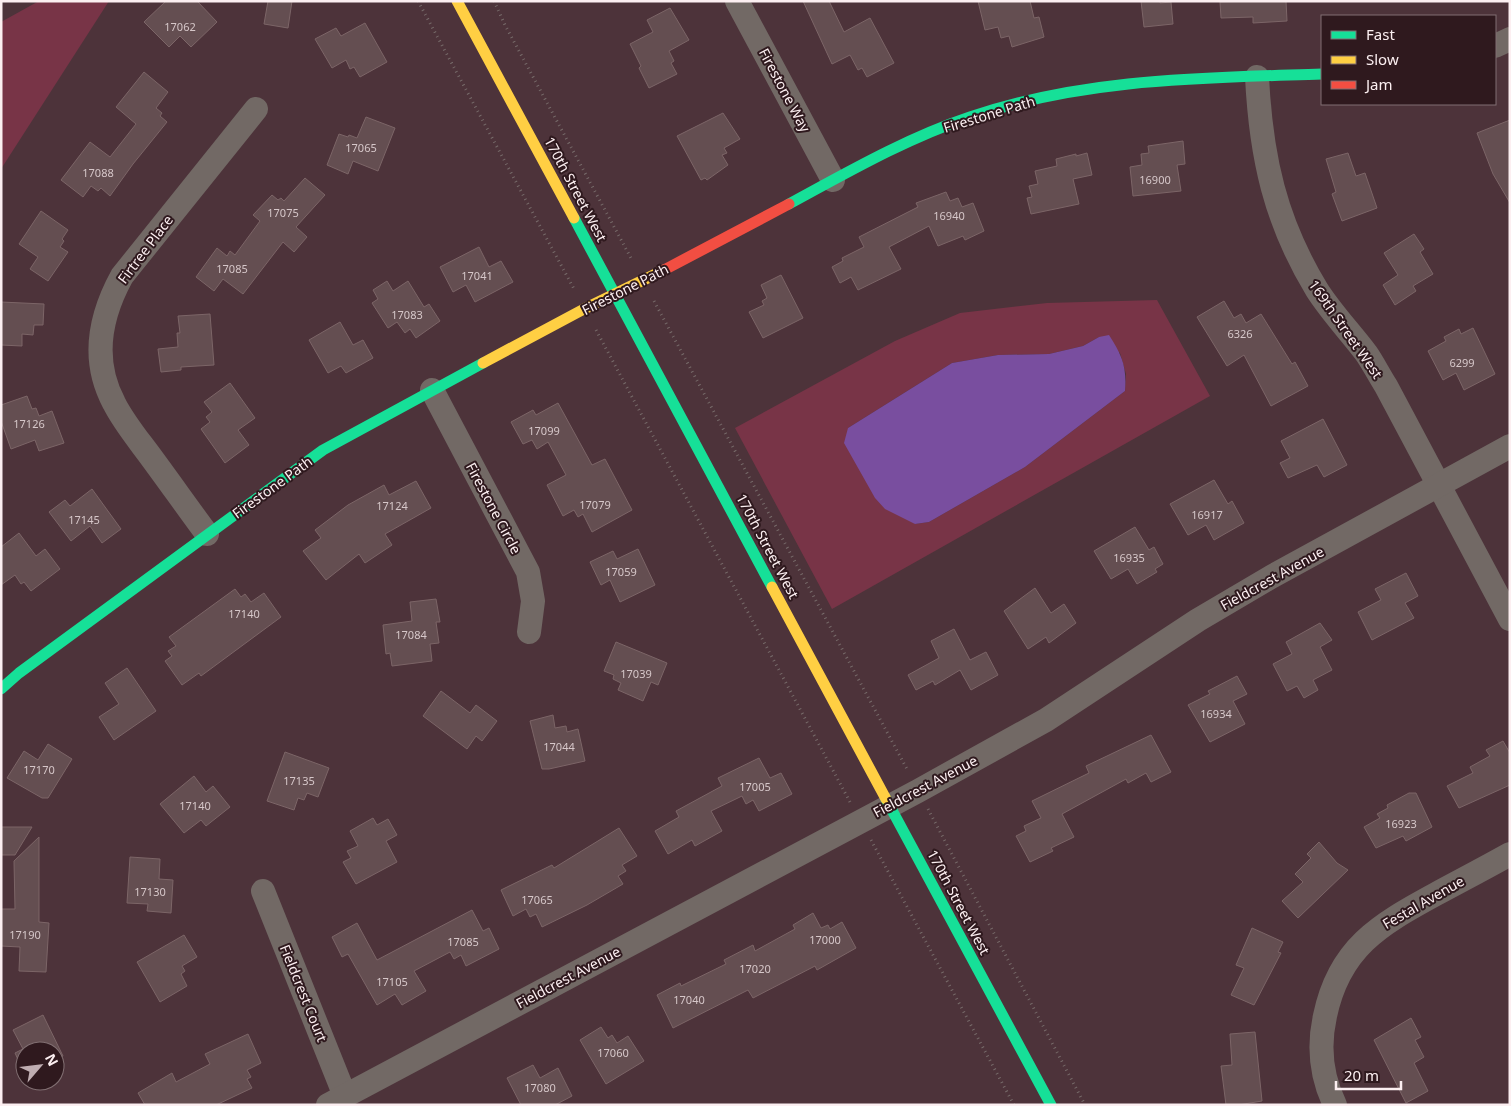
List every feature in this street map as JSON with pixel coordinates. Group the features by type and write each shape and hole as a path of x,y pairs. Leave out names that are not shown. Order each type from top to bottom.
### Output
{"street":[{"name":"170th Street West","path":"457,1 1051,1105"},
{"name":"Firestone Way","path":"737,1 833,180"},
{"path":"1496,46 1510,39"},
{"name":"Firestone Path","path":"1,689 27,667 322,450 584,309 643,281 918,137 969,117 1012,104 1094,87 1171,79 1321,74"},
{"name":"169th Street West","path":"1257,77 1263,147 1281,218 1297,254 1318,292 1372,363 1510,618"},
{"name":"Firtree Place","path":"207,534 126,424 113,402 100,360 101,338 104,317 110,297 122,276 256,108"},
{"name":"Firestone Circle","path":"432,390 528,572 534,602 529,632"},
{"name":"Fieldcrest Avenue","path":"336,1100 890,806 1046,720 1198,620 1272,577 1510,446"},
{"name":"Festal Avenue","path":"1335,1105 1327,1087 1321,1059 1322,1030 1328,1001 1339,973 1353,952 1374,930 1399,914 1510,854"},
{"name":"Fieldcrest Court","path":"263,891 336,1100"}],"path":[{"path":"418,1 1014,1105"},
{"path":"494,1 505,25 1085,1105"}],"shaded area":[{"path":"39,1 109,1 1,169 1,22"},
{"path":"1157,300 1210,396 832,609 735,428 895,341 960,313 1047,303","holes":["1099,337 1120,353 1126,374 1125,391 1025,467 929,522 915,524 848,428 952,363 998,355 1049,354 1083,346"]},
{"path":"1109,335 1123,362 1125,391 1025,467 929,522 915,524 885,509 875,498 844,443 848,428 952,363 998,355 1049,354 1083,346 1099,337"}],"building":[{"path":"166,1 197,1 217,22 191,47 180,36 169,47 144,22"},
{"path":"268,1 292,1 288,28 264,24"},
{"path":"803,1 829,1 844,32 870,18 894,63 867,77 862,68 858,70 850,55 832,64"},
{"path":"978,1 1030,1 1034,18 1039,17 1044,37 1012,47 1009,36 1001,38 998,27 985,30"},
{"path":"1141,1 1171,2 1173,24 1144,27"},
{"path":"1286,1 1287,21 1253,23 1253,17 1221,18 1220,2"},
{"path":"670,8 689,40 669,51 674,61 671,63 677,74 649,88 630,44 653,32 647,20"},
{"path":"365,23 387,62 360,77 354,67 350,69 346,60 332,68 315,39 336,28 341,36"},
{"path":"144,72 168,92 156,108 162,113 160,116 167,122 110,196 101,188 98,191 91,186 83,197 61,180 90,142 110,157 136,124 116,107"},
{"path":"723,113 740,139 724,148 727,153 722,155 728,165 707,180 705,178 701,180 677,136"},
{"path":"366,117 395,128 378,171 353,161 348,174 327,165 339,134 357,138"},
{"path":"1510,120 1510,203 1493,174 1477,133"},
{"path":"1183,141 1185,164 1177,165 1181,191 1133,196 1130,167 1142,165 1141,154 1149,153 1148,146"},
{"path":"1087,153 1092,175 1073,179 1079,204 1031,214 1027,198 1032,197 1029,186 1038,184 1035,171 1057,166 1056,159"},
{"path":"1348,153 1356,176 1365,173 1377,208 1342,221 1332,194 1336,192 1326,159"},
{"path":"305,178 325,195 296,227 307,237 294,252 283,242 243,294 223,279 214,291 196,277 217,248 227,256 230,251 235,255 260,221 253,215 272,195 278,200 281,198 284,201"},
{"path":"946,192 950,201 958,198 962,207 973,203 984,231 965,240 963,236 938,246 929,226 889,247 901,269 858,290 851,277 840,283 832,267 843,261 842,258 864,247 859,237 918,207 916,203"},
{"path":"41,211 68,230 62,239 64,241 60,247 68,252 48,281 30,269 38,257 19,244"},
{"path":"1414,234 1424,249 1420,252 1433,274 1413,286 1416,291 1395,305 1383,285 1398,275 1384,253"},
{"path":"479,247 489,267 501,261 513,282 475,302 466,285 453,292 440,267"},
{"path":"781,275 803,318 763,338 749,312 764,305 762,301 767,298 761,285"},
{"path":"387,281 393,291 408,281 424,307 429,304 440,321 416,338 410,329 405,333 397,322 388,328 372,303 378,299 373,290"},
{"path":"1224,301 1234,318 1241,314 1246,323 1261,314 1292,364 1295,362 1308,386 1271,406 1244,355 1227,366 1197,317"},
{"path":"1,302 44,304 43,325 34,325 33,335 22,334 22,346 1,345"},
{"path":"210,314 214,365 181,367 181,370 161,372 158,349 178,347 177,333 180,333 178,316"},
{"path":"340,322 353,345 363,340 373,358 346,373 341,366 328,373 309,340"},
{"path":"1473,328 1495,374 1464,390 1456,373 1443,380 1428,351 1446,341 1444,337 1459,329 1461,334"},
{"path":"230,383 255,418 238,430 249,445 225,463 201,429 210,422 206,417 212,412 204,402"},
{"path":"27,396 32,409 36,408 39,416 52,411 64,443 39,451 35,440 11,449 1,421 1,405"},
{"path":"558,403 592,465 605,459 632,510 592,532 583,514 578,517 574,510 563,516 547,485 566,475 548,442 537,449 532,440 523,444 511,422 533,410 536,415"},
{"path":"1323,419 1347,465 1324,477 1317,465 1288,478 1280,463 1290,458 1281,441"},
{"path":"1214,480 1228,504 1232,501 1244,523 1214,540 1206,525 1188,535 1170,504"},
{"path":"416,481 431,508 385,534 392,545 365,563 359,554 326,580 303,551 321,538 315,530 348,505 384,485 389,495"},
{"path":"92,489 121,529 102,543 90,526 71,541 49,512 65,500 70,506"},
{"path":"1135,527 1149,550 1154,547 1163,564 1155,569 1157,572 1137,584 1128,569 1111,579 1094,551"},
{"path":"19,533 36,556 45,549 60,569 31,591 24,582 21,584 15,575 1,585 1,547"},
{"path":"638,549 655,585 620,602 610,580 601,585 590,562 613,551 617,559"},
{"path":"1406,573 1418,596 1405,603 1414,618 1372,640 1358,612 1381,600 1375,589"},
{"path":"1035,588 1051,613 1064,604 1076,623 1049,643 1046,637 1028,649 1004,611"},
{"path":"235,589 241,597 245,594 251,602 264,593 281,617 201,676 199,673 182,685 165,661 172,656 168,651 176,646 169,637"},
{"path":"436,599 440,622 436,622 439,643 430,644 432,661 392,666 390,653 386,654 383,625 412,621 410,602"},
{"path":"1320,623 1332,640 1320,647 1332,670 1313,680 1318,690 1304,698 1297,686 1287,691 1273,664 1292,654 1286,642"},
{"path":"954,629 970,660 986,652 998,675 971,690 960,670 935,685 933,681 916,690 908,675 939,658 931,641"},
{"path":"616,642 667,663 658,685 651,682 643,701 618,690 621,683 613,679 614,675 604,671"},
{"path":"127,668 156,711 114,740 99,717 119,704 105,683"},
{"path":"1237,676 1247,694 1233,701 1245,724 1210,742 1188,705 1210,694 1208,691"},
{"path":"441,691 470,713 476,705 497,721 482,741 476,736 467,749 423,716"},
{"path":"553,715 555,728 566,726 567,732 578,729 585,761 542,769 530,721"},
{"path":"1151,735 1171,772 1151,782 1146,773 1128,783 1126,779 1062,814 1074,837 1051,848 1053,851 1030,862 1016,836 1026,831 1024,826 1041,818 1032,801 1089,773 1086,766"},
{"path":"1503,741 1510,753 1510,785 1459,808 1447,786 1473,773 1470,767 1490,756 1486,750"},
{"path":"48,744 72,759 48,798 42,798 7,778 24,751 38,760"},
{"path":"285,752 329,768 318,797 307,793 304,800 298,798 294,810 267,801"},
{"path":"759,758 770,778 781,773 792,794 759,811 753,800 746,804 742,796 711,811 722,831 695,846 692,840 668,854 655,831 679,817 676,811 722,786 718,778"},
{"path":"194,776 206,792 213,786 230,807 206,826 201,820 184,833 160,804"},
{"path":"1409,793 1416,793 1432,827 1406,841 1403,836 1376,848 1364,827 1380,818 1377,814 1388,808 1387,805"},
{"path":"373,818 377,825 388,819 397,835 386,841 397,862 356,884 343,862 351,858 347,851 358,846 350,831"},
{"path":"1,827 32,827 15,855 1,855"},
{"path":"619,828 637,856 622,865 626,871 618,876 623,884 587,905 542,927 536,914 530,917 526,909 513,916 501,890 552,865 554,868"},
{"path":"39,837 39,922 49,923 46,972 19,971 20,947 1,946 1,909 15,909 14,861"},
{"path":"1319,842 1337,863 1348,870 1298,918 1282,901 1303,882 1295,874 1311,858 1307,854"},
{"path":"130,857 160,859 159,879 173,880 171,913 147,911 148,904 127,903"},
{"path":"472,910 483,931 489,928 499,949 466,966 461,955 454,959 450,952 414,971 426,991 402,1005 395,994 377,1005 348,954 342,957 332,937 357,923 377,960"},
{"path":"813,913 821,928 828,925 830,929 842,922 856,948 817,970 815,966 753,998 748,990 673,1028 657,995 680,983 681,986 726,964 724,960 753,945 755,951 795,929 793,925"},
{"path":"1252,928 1283,942 1278,952 1281,953 1254,1005 1231,995 1244,968 1236,965"},
{"path":"184,935 197,957 182,966 185,971 181,974 187,986 160,1002 137,962"},
{"path":"43,1015 56,1041 19,1041 13,1030"},
{"path":"1411,1018 1421,1037 1415,1040 1424,1057 1414,1063 1428,1091 1406,1103 1374,1040"},
{"path":"601,1027 608,1038 612,1035 617,1043 628,1036 644,1061 606,1084 580,1040"},
{"path":"1255,1032 1262,1101 1226,1105 1221,1066 1232,1065 1230,1034"},
{"path":"248,1034 261,1063 247,1070 251,1077 247,1079 252,1088 216,1105 145,1105 138,1093 172,1073 176,1082 210,1064 205,1054"},
{"path":"533,1065 540,1078 558,1068 572,1096 555,1105 521,1105 507,1078"}],"traffic: fast":[{"path":"789,204 878,156 923,135 970,117 1013,104 1057,94 1144,82 1321,74"},
{"path":"574,218 772,587"},
{"path":"1,689 19,673 323,450 483,363"},
{"path":"886,799 1051,1105"}],"traffic: slow":[{"path":"457,1 574,218"},
{"path":"483,363 584,309 664,270"},
{"path":"772,587 886,799"}],"traffic: jam":[{"path":"664,270 789,204"}]}
